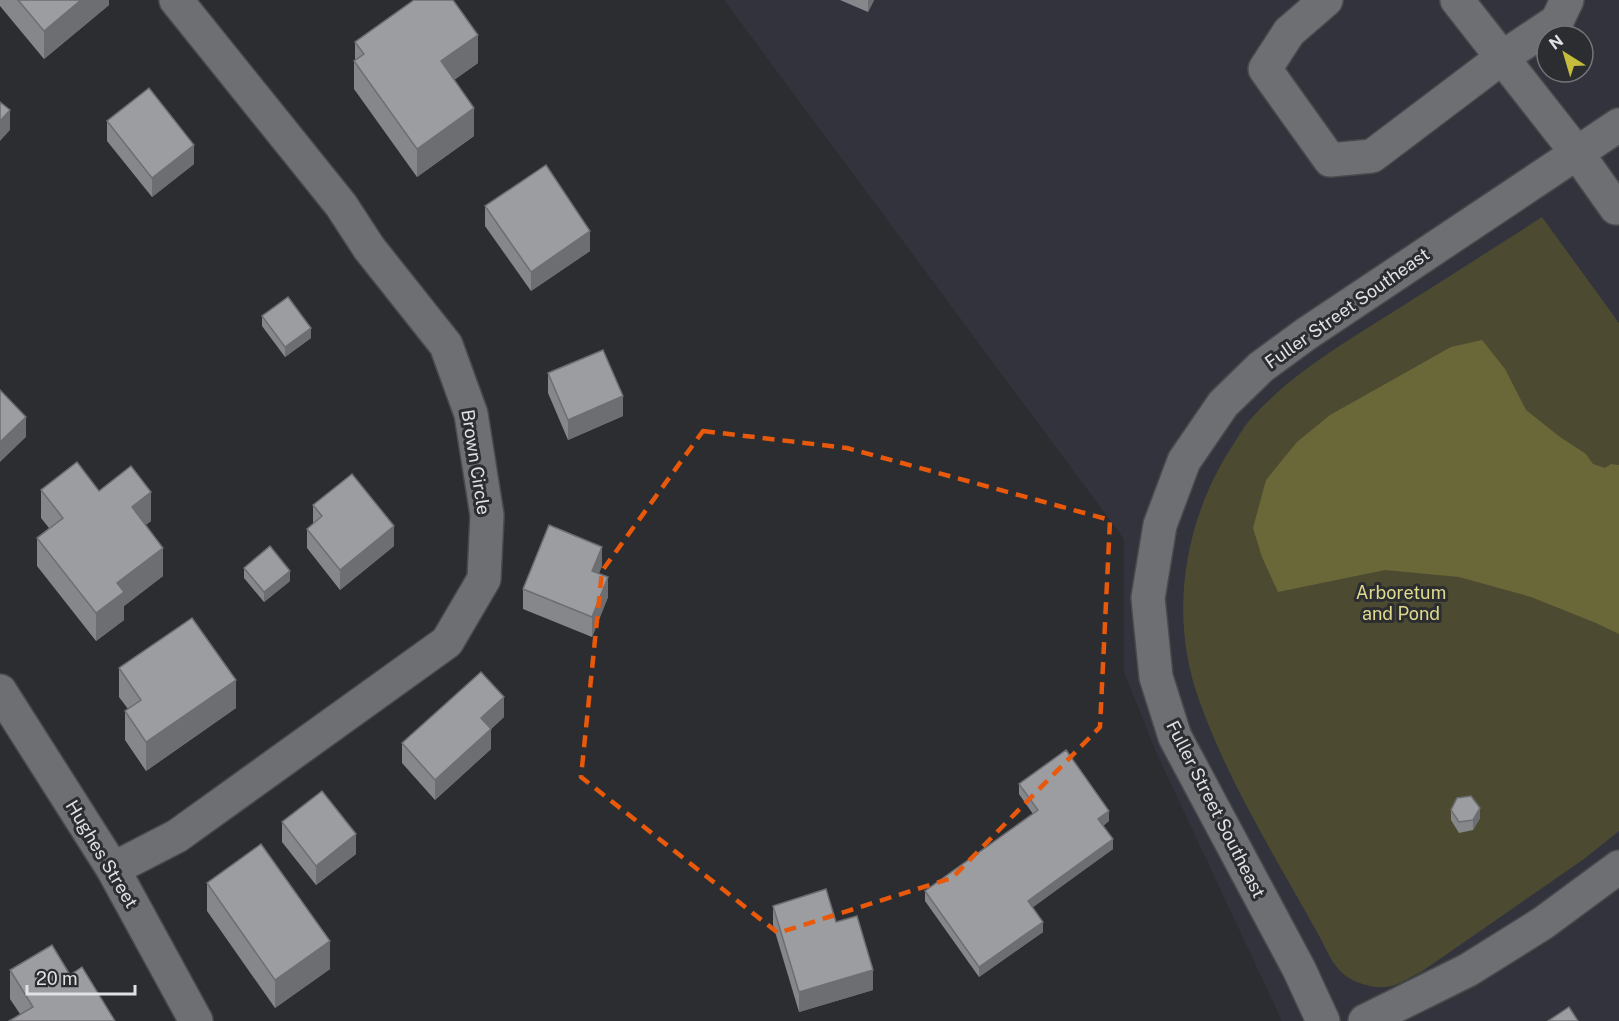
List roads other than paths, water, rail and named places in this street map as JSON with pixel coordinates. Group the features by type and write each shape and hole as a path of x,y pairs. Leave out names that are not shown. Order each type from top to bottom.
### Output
{"street":[{"name":"Brown Circle","path":"113,869 177,836 447,642 484,579 487,514 473,425 446,345 369,248 341,205 176,0"},
{"path":"1326,0 1289,32 1265,69 1330,160 1372,156 1503,57 1557,21 1567,0"},
{"path":"1456,0 1503,57 1617,208"},
{"name":"Fuller Street Southeast","path":"1323,1021 1299,969 1175,737 1156,677 1148,598 1160,525 1184,461 1223,404 1261,367 1306,334 1619,125"},
{"name":"Hughes Street","path":"0,692 113,869 196,1021"},
{"path":"1365,1021 1468,970 1543,923 1619,867"}],"park label":[{"name":"Arboretum and Pond","path":"1401,602"}]}
